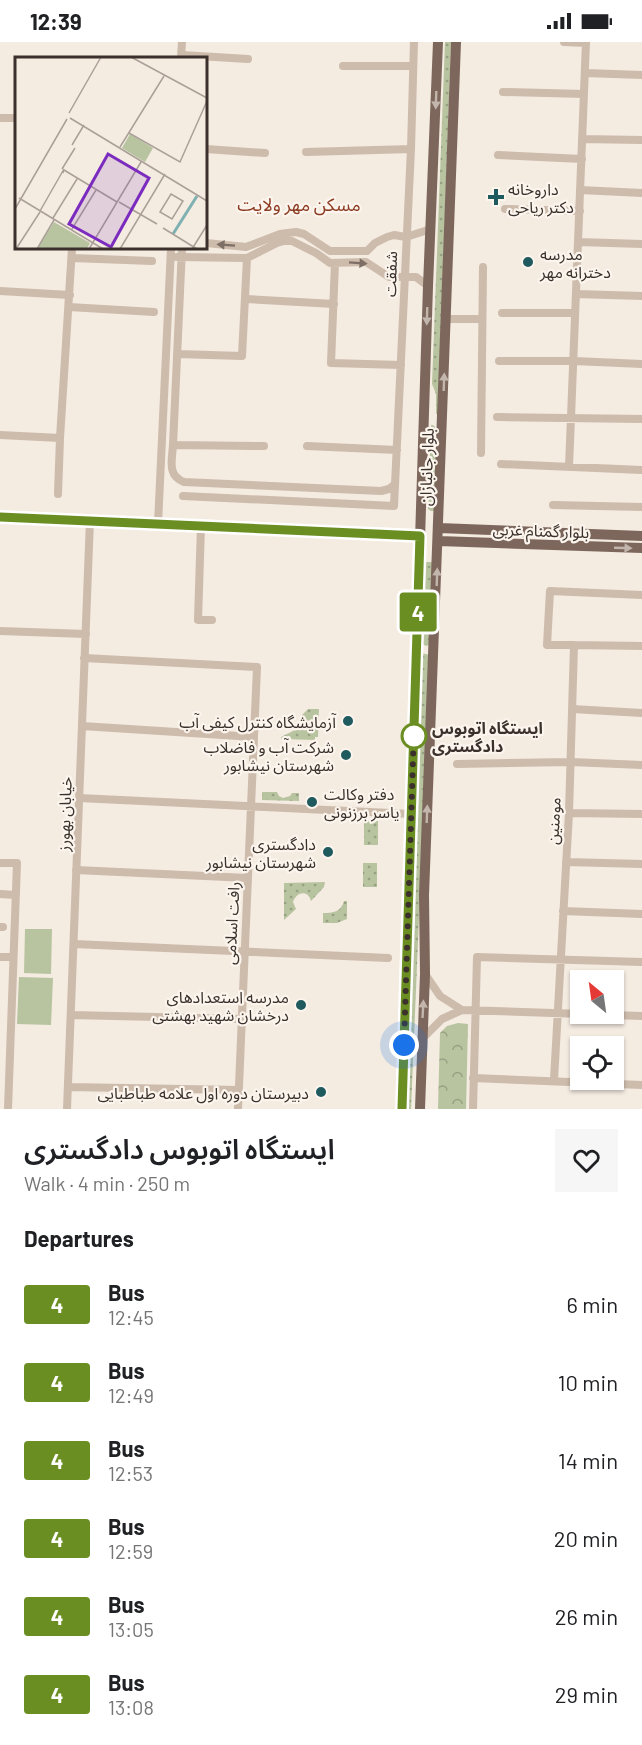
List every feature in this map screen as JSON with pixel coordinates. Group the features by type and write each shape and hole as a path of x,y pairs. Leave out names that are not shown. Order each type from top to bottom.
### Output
{"main road":[{"name":"بلوار جانبازان","path":"402,1109 438,42"},
{"name":"بلوار جانبازان","path":"420,1109 425,974 424,895 456,42"},
{"path":"424,418 443,418"},
{"path":"0,517 420,536"},
{"name":"بلوار گمنام غربی","path":"439,528 642,536"},
{"path":"453,541 454,529"},
{"name":"بلوار گمنام غربی","path":"439,541 642,548"},
{"path":"417,645 429,650 434,644"}],"street":[{"path":"181,57 182,42"},
{"name":"شفقت","path":"183,496 394,506 414,42"},
{"path":"564,42 586,42 569,467"},
{"path":"207,58 248,59"},
{"path":"343,66 413,66"},
{"path":"585,73 642,75"},
{"path":"503,92 584,94"},
{"path":"582,139 642,140"},
{"path":"207,149 265,153"},
{"path":"306,152 411,149"},
{"path":"498,155 582,159"},
{"path":"580,190 642,193"},
{"path":"505,209 579,211"},
{"path":"207,243 246,247 280,234 296,232 304,234 330,251 367,251 375,243 387,237 394,235 406,237 431,229"},
{"path":"158,524 171,252 247,258 284,241 292,241 330,263 366,262 389,277 416,276 428,286"},
{"path":"578,242 642,244"},
{"path":"58,494 72,249"},
{"path":"182,252 172,471 177,479 184,482 381,491 395,484"},
{"path":"72,258 152,261"},
{"path":"177,354 242,356 247,258"},
{"path":"335,263 332,363 401,365"},
{"path":"481,453 483,267"},
{"path":"0,291 70,295"},
{"path":"576,294 642,296"},
{"path":"244,299 334,304"},
{"path":"69,307 154,312"},
{"path":"502,313 576,313"},
{"path":"446,319 482,319"},
{"path":"499,361 642,364"},
{"path":"496,417 642,418"},
{"path":"0,435 60,438"},
{"path":"173,445 264,446"},
{"path":"307,446 397,450"},
{"path":"501,464 642,470"},
{"path":"553,505 642,507"},
{"name":"خیابان بهورز","path":"67,1109 90,520"},
{"path":"201,526 198,620 212,620"},
{"path":"642,595 550,591 547,645 642,646"},
{"path":"0,631 86,634"},
{"name":"مومنین","path":"554,1080 569,813 574,645"},
{"name":"رافت اسلامی","path":"84,658 257,667 238,1109"},
{"path":"572,709 642,713"},
{"path":"82,726 254,737"},
{"path":"457,764 571,762 642,765"},
{"path":"79,798 411,814"},
{"path":"569,813 642,814"},
{"path":"566,862 642,864"},
{"path":"0,863 17,863 10,1050 5,1079 8,1109"},
{"path":"76,870 248,878"},
{"path":"0,894 16,895"},
{"path":"563,911 642,915"},
{"path":"74,944 388,958"},
{"path":"0,957 14,957"},
{"path":"473,1109 477,957 642,962"},
{"path":"425,974 440,996 462,1010"},
{"path":"422,1039 442,1019 462,1010 642,1016"},
{"path":"71,1015 242,1019"},
{"path":"0,1018 11,1018"},
{"path":"0,1050 10,1050"},
{"path":"473,1078 642,1085"},
{"path":"68,1087 239,1090"}],"green space":[{"path":"445,42 451,42 438,414 436,414 436,394 432,384"},
{"path":"431,425 435,427 434,446 437,456 434,511 428,509"},
{"path":"425,562 433,562 429,645 426,646 423,644"},
{"path":"421,653 430,655 411,1109 406,1109"},
{"path":"308,709 319,709 318,737 315,737 315,740 281,739 301,727 302,715"},
{"path":"262,792 277,792 283,798 292,793 299,793 299,801 262,800"},
{"path":"364,821 378,821 378,845 364,845"},
{"path":"363,863 377,863 377,887 363,887"},
{"path":"325,882 324,887 311,901 305,893 299,894 293,902 296,909 284,920 284,883"},
{"path":"344,901 347,901 347,919 337,923 323,923 323,913 336,911 341,908"},
{"path":"25,929 52,929 51,974 24,973"},
{"path":"19,977 53,978 51,1025 17,1024"},
{"path":"458,1023 468,1024 466,1109 438,1109 440,1033 447,1026"}],"bus line":[{"name":"4","path":"0,517 420,536 402,1109"}],"place":[{"name":"داروخانه دکتر ریاحی","path":"496,197"},
{"name":"مدرسه دخترانه مهر","path":"528,262"},
{"name":"آزمایشگاه کنترل کیفی آب","path":"348,721"},
{"name":"ایستگاه اتوبوس دادگستری","path":"414,736"},
{"name":"شرکت آب و فاضلاب شهرستان نیشابور","path":"346,755"},
{"name":"دفتر وکالت یاسر برزنونی","path":"312,802"},
{"name":"دادگستری شهرستان نیشابور","path":"328,852"},
{"name":"مدرسه استعدادهای درخشان شهید بهشتی","path":"301,1005"},
{"name":"دبیرستان دوره اول علامه طباطبایی","path":"321,1092"}],"district":[{"name":"مسکن مهر ولایت","path":"299,204"}],"route":[{"path":"404,1045 414,728 414,736"}]}
